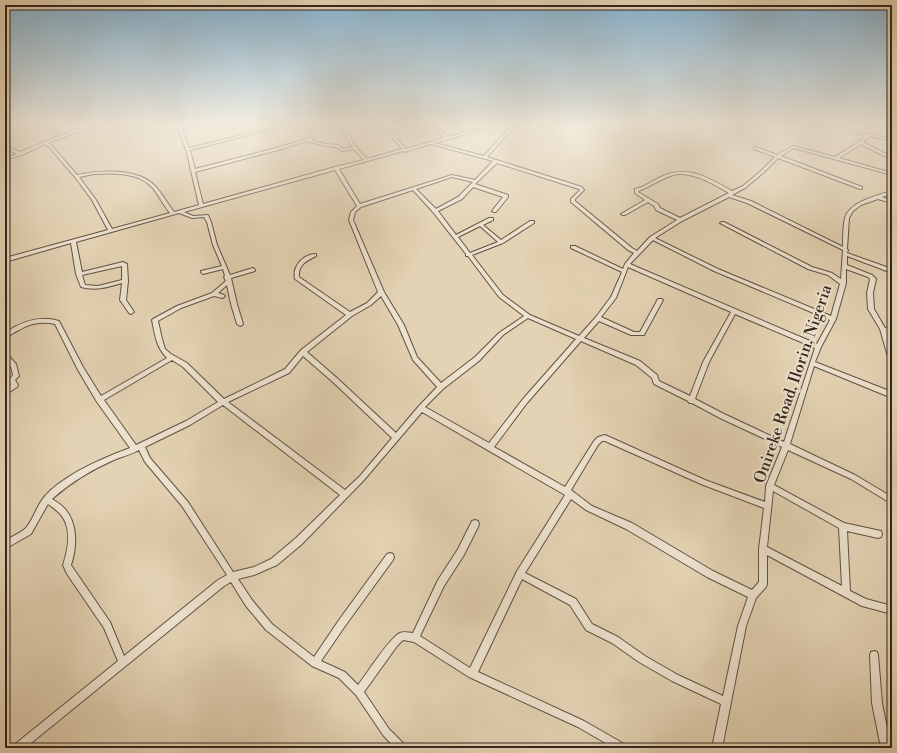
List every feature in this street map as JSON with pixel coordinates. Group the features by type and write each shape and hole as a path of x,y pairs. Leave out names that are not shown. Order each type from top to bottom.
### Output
{"street":[{"path":"62,160 94,200 111,231"},
{"path":"191,160 201,206"},
{"path":"193,171 233,160"},
{"path":"5,260 365,160"},
{"path":"435,211 460,198 496,160"},
{"path":"496,160 581,188 582,190 573,199 573,201 630,249 637,253"},
{"path":"490,447 524,401 580,340 598,318 612,298 627,265 637,253 652,238 680,220 744,187 754,180 774,160"},
{"path":"785,160 860,188"},
{"path":"843,160 892,174"},
{"path":"336,168 359,206"},
{"path":"680,220 658,209 656,205 636,192 636,190 680,172 687,173 706,180 730,194 749,202 846,252 892,271"},
{"path":"76,176 84,174 112,173 136,176 152,184 164,204 173,214"},
{"path":"441,387 415,358 401,325 382,292 351,220 351,214 354,209 359,206 452,176 506,196 494,211"},
{"path":"413,188 435,211 468,256 501,296 528,316 580,340 638,363 655,377 656,382 691,401 852,477 892,501"},
{"name":"Onireke Road, Ilorin, Nigeria","path":"717,748 742,626 753,595 763,584 763,549 770,486 786,445 818,346 833,319 843,282 847,218 851,210 859,204 892,192"},
{"path":"877,197 892,202"},
{"path":"623,214 648,200"},
{"path":"180,212 192,217 206,216 210,222 215,245 225,267 240,324"},
{"path":"455,237 491,219"},
{"path":"468,256 501,242 532,222"},
{"path":"722,222 810,268 830,274 843,282"},
{"path":"481,225 501,242"},
{"path":"652,238 716,270 833,319"},
{"path":"73,241 79,274 83,286 87,287 125,281"},
{"path":"573,248 624,271"},
{"path":"314,254 301,262 295,272 297,278 350,314"},
{"path":"79,274 124,264 125,281 123,300 131,312"},
{"path":"627,265 818,346"},
{"path":"844,266 870,276 873,279 870,294 871,309 883,329 892,360"},
{"path":"203,272 225,267"},
{"path":"253,270 228,280 214,294 179,307 155,320 159,339 164,350 172,358 185,365 223,402 345,495"},
{"path":"5,545 28,531 47,499 62,486 80,474 113,457 138,448 199,417 223,402 287,371 303,352 350,314 369,304 382,292"},
{"path":"214,294 222,296"},
{"path":"598,318 633,334 642,334 660,300"},
{"path":"691,401 706,362 734,311"},
{"path":"17,748 221,583 233,576 254,571 274,562 299,541 362,478 421,408 441,387 477,359 501,334 528,316"},
{"path":"5,336 24,325 40,320 51,320 57,322 70,345 78,366 99,400 147,460 185,504 208,542 233,576 249,603 269,627 315,664 342,675 359,692 386,732 402,748"},
{"path":"883,329 892,332"},
{"path":"303,352 396,438"},
{"path":"5,356 14,366 16,376 12,380 15,385 5,393"},
{"path":"99,400 172,358"},
{"path":"812,363 892,395"},
{"path":"421,408 568,492 589,508 629,526 710,574 753,595"},
{"path":"472,674 520,574 596,443 600,439 605,438 703,482 767,506"},
{"path":"770,486 843,526 878,534"},
{"path":"47,499 64,514 71,531 72,539 70,557 67,564 70,571 107,624 123,663"},
{"path":"415,638 441,583 461,552 475,524"},
{"path":"843,526 846,593"},
{"path":"763,549 865,603 892,610"},
{"path":"315,664 390,557"},
{"path":"520,574 573,602 589,627 615,640 642,659 727,702"},
{"path":"359,692 394,643 402,636 415,638 472,674 581,724 623,748"},
{"path":"874,655 878,702 886,748"}]}
